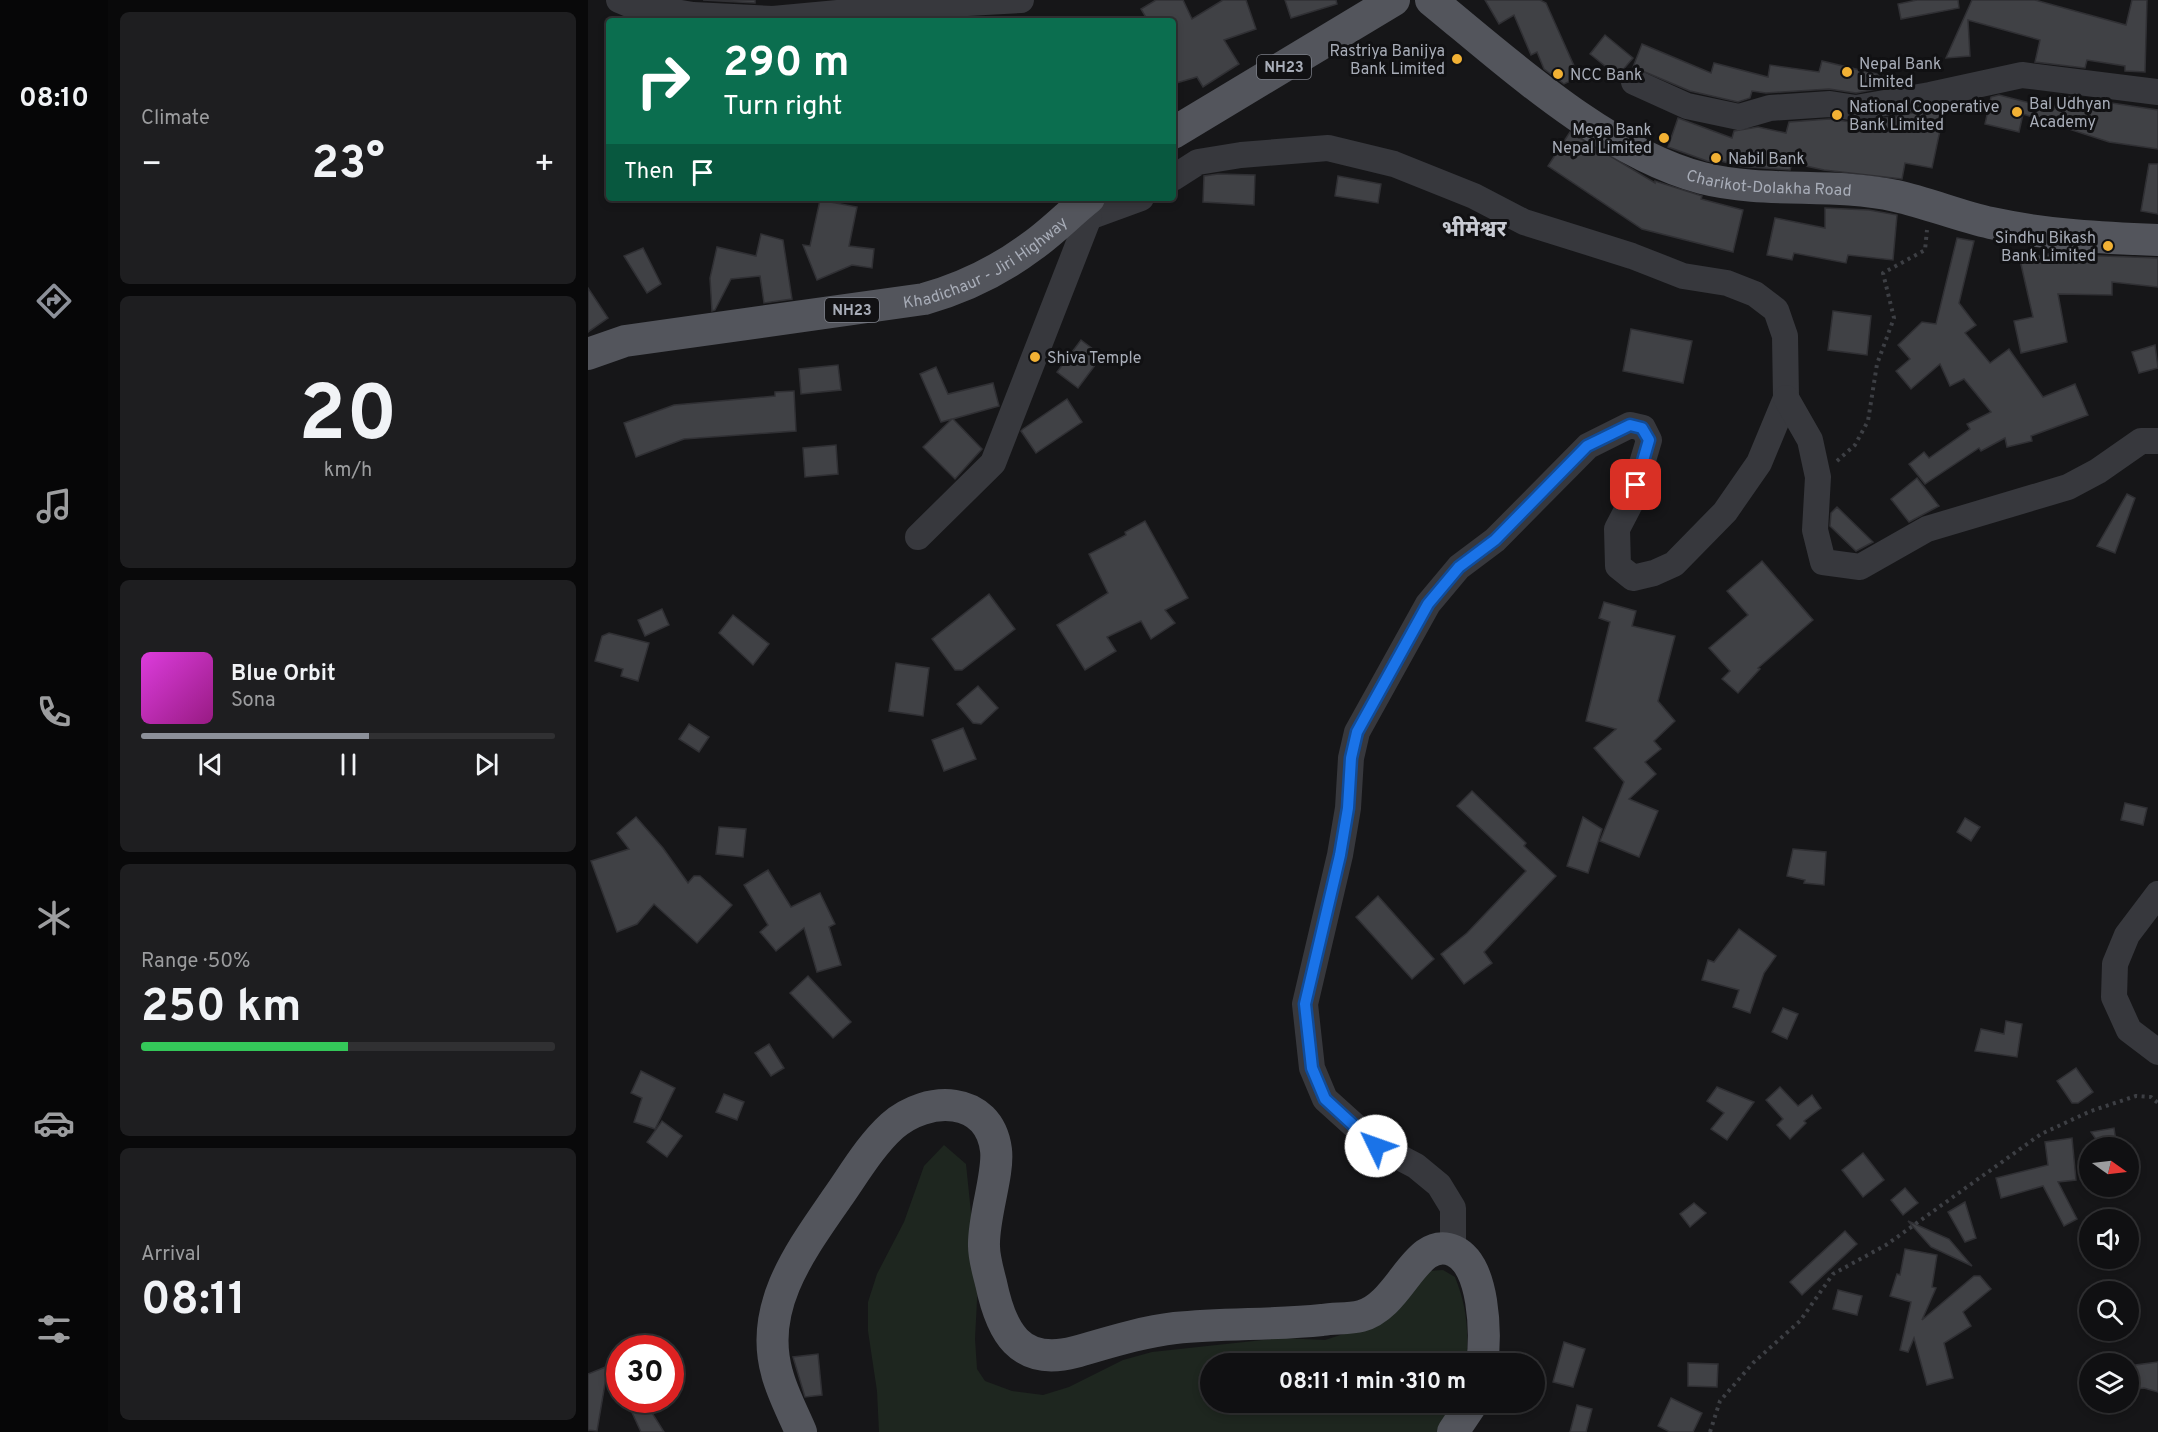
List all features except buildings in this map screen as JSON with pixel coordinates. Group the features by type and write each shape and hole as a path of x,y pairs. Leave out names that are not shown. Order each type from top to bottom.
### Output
{"main road":[{"name":"NH23","path":"1176,131 1394,0"},
{"name":"Charikot-Dolakha Road","path":"1431,0 1576,114 1615,139 1668,166 1702,178 1734,184 1860,190 1896,196 1992,224 2037,231 2158,240"},
{"name":"Khadichaur - Jiri Highway","path":"588,354 625,341 924,299 955,290 992,272 1081,211"},
{"path":"801,1432 777,1373 773,1347 773,1317 783,1286 803,1247 868,1153 893,1125 927,1108 948,1105 980,1115 992,1132 997,1154 987,1209 984,1246 987,1268 996,1306 1008,1335 1032,1353 1052,1356 1173,1329 1284,1324 1362,1316 1379,1307 1395,1294 1413,1265 1425,1253 1438,1248 1453,1251 1466,1260 1478,1281 1482,1353"},
{"path":"1453,1432 1466,1413"}],"street":[{"path":"619,0 631,6 693,15 753,18"},
{"path":"784,18 912,6 1021,0"},
{"path":"1634,82 1687,106 1739,117 1770,108 1830,104 1856,108 2022,75 2158,92"},
{"path":"1176,176 1198,162 1241,155 1328,148 1394,164 1474,196 1524,222 1632,256 1683,276 1727,283 1755,294 1776,310 1785,336 1786,398 1759,463 1725,512 1674,564 1633,578 1618,566 1617,529 1630,504 1649,440 1642,428 1630,425 1587,446 1495,540 1459,567 1428,604 1357,732 1351,758 1348,808 1340,855 1305,1004 1312,1068 1325,1099 1376,1146 1416,1166 1439,1185 1453,1208 1453,1251"},
{"path":"918,537 993,463 1081,211 1127,201"},
{"path":"1786,398 1810,440 1818,477 1815,530 1823,562 1860,567 1927,529 2068,487 2098,471 2141,441 2158,441"},
{"path":"2158,894 2127,935 2115,964 2114,997 2129,1030 2158,1052"}],"path":[{"path":"1818,477 1855,445 1868,421 1877,364 1894,318 1883,273 1925,250 1929,206"},
{"path":"1710,1432 1720,1401 1753,1363 1800,1322 1833,1274 1886,1245 2041,1134 2091,1111 2136,1096 2151,1097 2158,1103"}],"shaded area":[{"path":"944,1145 966,1164 978,1281 975,1339 977,1369 985,1381 1012,1391 1043,1395 1069,1387 1123,1360 1152,1352 1281,1338 1325,1340 1365,1327 1428,1271 1443,1270 1455,1277 1465,1309 1466,1353 1200,1353 1200,1413 1450,1413 1440,1432 879,1432 877,1391 868,1331 868,1302 877,1274 904,1222 924,1166"}],"place":[{"name":"Rastriya Banijya Bank Limited","path":"1457,59"},
{"name":"Nepal Bank Limited","path":"1847,72"},
{"name":"NCC Bank","path":"1558,74"},
{"name":"Bal Udhyan Academy","path":"2017,112"},
{"name":"National Cooperative Bank Limited","path":"1837,115"},
{"name":"Mega Bank Nepal Limited","path":"1664,138"},
{"name":"Nabil Bank","path":"1716,158"},
{"name":"Sindhu Bikash Bank Limited","path":"2108,246"},
{"name":"Shiva Temple","path":"1035,357"}],"district":[{"name":"भीमेश्वर","path":"1474,228"}],"route":[{"path":"1376,1146 1325,1099 1312,1068 1305,1004 1340,855 1348,808 1351,758 1357,732 1428,604 1459,567 1495,540 1587,446 1630,425 1642,428 1649,440 1636,485"}]}
